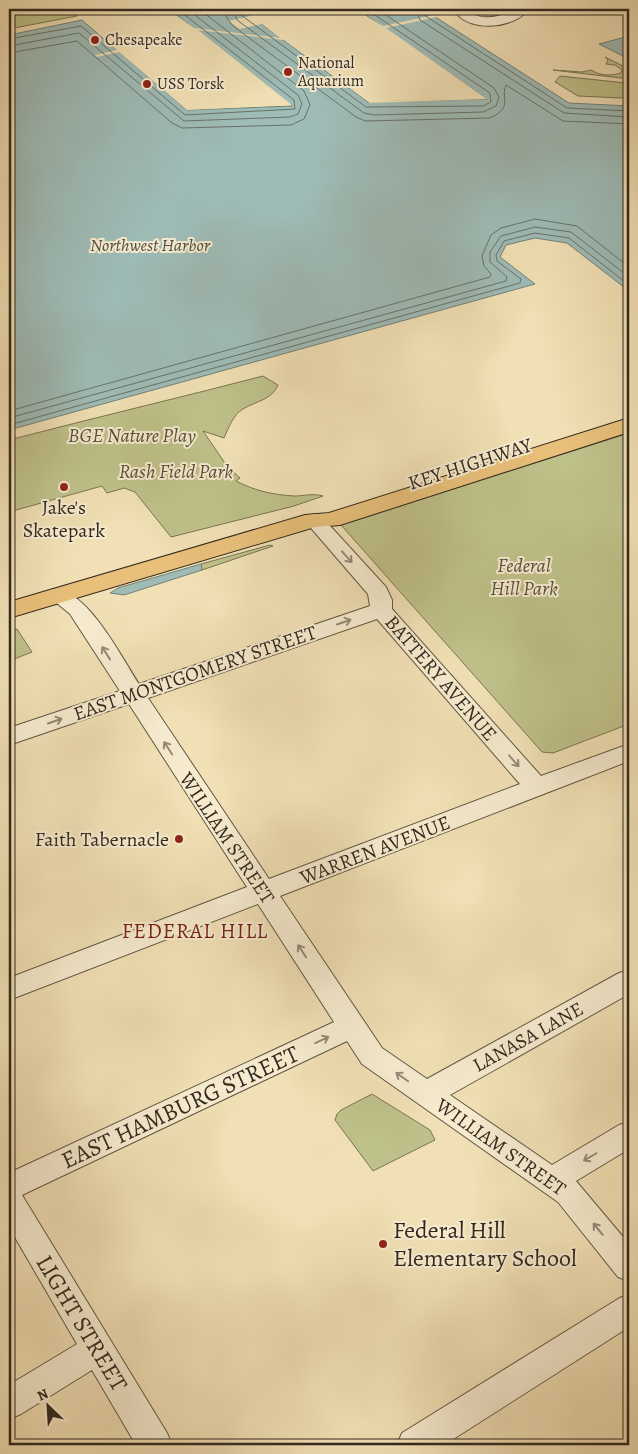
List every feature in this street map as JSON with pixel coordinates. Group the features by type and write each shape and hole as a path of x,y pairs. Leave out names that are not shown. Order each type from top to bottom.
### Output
{"main road":[{"name":"KEY HIGHWAY","path":"314,520 323,510 629,413"},
{"name":"KEY HIGHWAY","path":"9,610 314,520 331,520 629,425"}],"street":[{"path":"468,9 463,14 468,18 485,22 515,16 522,9"},
{"name":"BATTERY AVENUE","path":"314,520 378,592 382,600 381,610 537,787"},
{"name":"WILLIAM STREET","path":"58,595 78,609 132,694 372,1056 569,1193 629,1267"},
{"name":"EAST MONTGOMERY STREET","path":"9,736 381,610"},
{"name":"WARREN AVENUE","path":"9,989 629,752"},
{"name":"LANASA LANE","path":"426,1094 629,981"},
{"name":"EAST HAMBURG STREET","path":"9,1187 352,1026"},
{"path":"551,1180 629,1134"},
{"name":"LIGHT STREET","path":"9,1200 155,1445"},
{"path":"414,1445 629,1309"},
{"path":"9,1403 98,1349"}],"green space":[{"path":"9,9 69,9 77,16 9,29"},
{"path":"477,9 512,9 514,11 511,14 480,19 471,13"},
{"path":"605,57 629,69 629,79 553,70 582,72 591,70 606,75 621,73 622,70 615,65 606,64 608,60"},
{"path":"560,76 626,83 629,85 625,97 622,98 578,96 555,82"},
{"name":"Rash Field Park","path":"263,376 278,385 275,390 268,397 248,406 240,412 232,422 224,438 203,431 227,466 240,478 236,481 257,490 272,493 295,496 323,496 294,506 171,537 135,492 124,488 107,493 102,486 9,512 9,440"},
{"name":"Federal Hill Park","path":"629,433 629,724 553,753 542,752 341,525"},
{"path":"270,545 273,546 202,570 201,564"},
{"path":"17,629 32,652 9,661 9,632"},
{"path":"372,1094 430,1130 435,1140 373,1171 335,1120 341,1110"}],"water":[{"name":"Northwest Harbor","path":"169,9 241,9 368,102 487,99 357,9 423,9 569,103 629,106 629,291 567,243 535,238 506,245 500,257 535,284 9,430 9,35 82,20 187,110 292,106"},
{"path":"629,36 629,59 599,44"},
{"path":"201,564 202,570 124,595 110,593 118,588"}],"pier":[{"path":"167,9 194,28 280,38 262,24 240,29 228,21 250,16 244,11 232,14 225,9 245,9 371,101 484,98 354,9 383,26 434,15 437,17 386,28 487,99 370,103 284,40 198,30 292,105 187,110 119,52 97,57 95,55 117,50 81,18 186,107 286,104"},
{"path":"385,36 402,48 402,52 354,46 355,43"}],"place":[{"name":"Chesapeake","path":"95,40"},
{"name":"National Aquarium","path":"288,72"},
{"name":"USS Torsk","path":"147,84"},
{"name":"Jake's Skatepark","path":"64,487"},
{"name":"Faith Tabernacle","path":"179,839"},
{"name":"Federal Hill Elementary School","path":"383,1244"}],"district":[{"name":"FEDERAL HILL","path":"195,931"}],"park label":[{"name":"BGE Nature Play","path":"132,435"}]}
